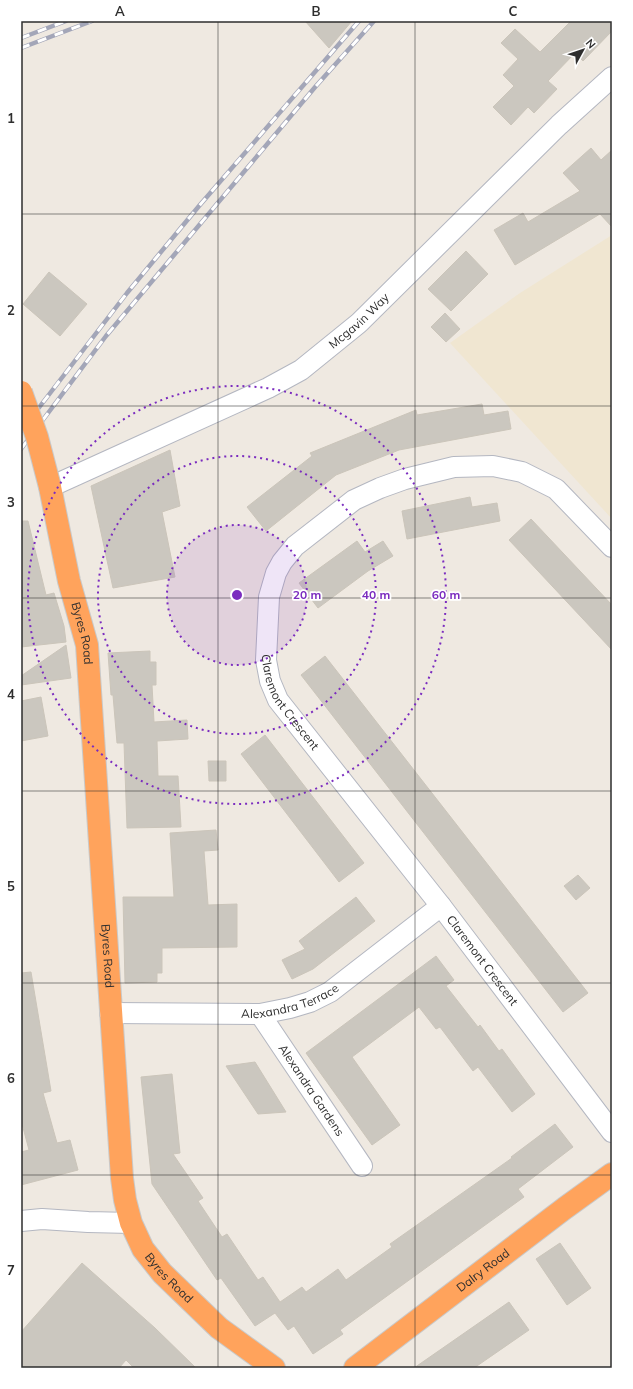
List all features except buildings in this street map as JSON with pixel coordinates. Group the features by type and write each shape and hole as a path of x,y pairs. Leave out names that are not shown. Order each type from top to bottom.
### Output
{"highway":[{"name":"Byres Road","path":"21,392 37,438 50,487 68,581 87,645 110,1013 122,1178 125,1200 131,1222 143,1249 162,1273 219,1328 274,1368"},
{"name":"Dalry Road","path":"355,1368 612,1174"}],"street":[{"name":"Mcgavin Way","path":"50,487 268,388 300,370 359,323 559,125 612,76"},
{"name":"Claremont Crescent","path":"612,547 556,489 522,472 493,466 474,465 454,467 404,479 354,500 295,546 282,562 276,573 269,597 266,660 270,681 278,700 441,906 612,1132"},
{"name":"Alexandra Terrace","path":"110,1013 260,1014 310,1002 330,992 441,906"},
{"name":"Alexandra Gardens","path":"260,1014 362,1166"},
{"path":"21,1221 42,1219 88,1222 131,1222"}],"shaded area":[{"path":"612,235 612,519 450,343 520,293"}],"railway":[{"path":"21,38 66,21"},
{"path":"21,48 92,21"},
{"path":"21,431 127,293 199,206 359,21"},
{"path":"21,449 106,336 316,86 374,21"}]}
